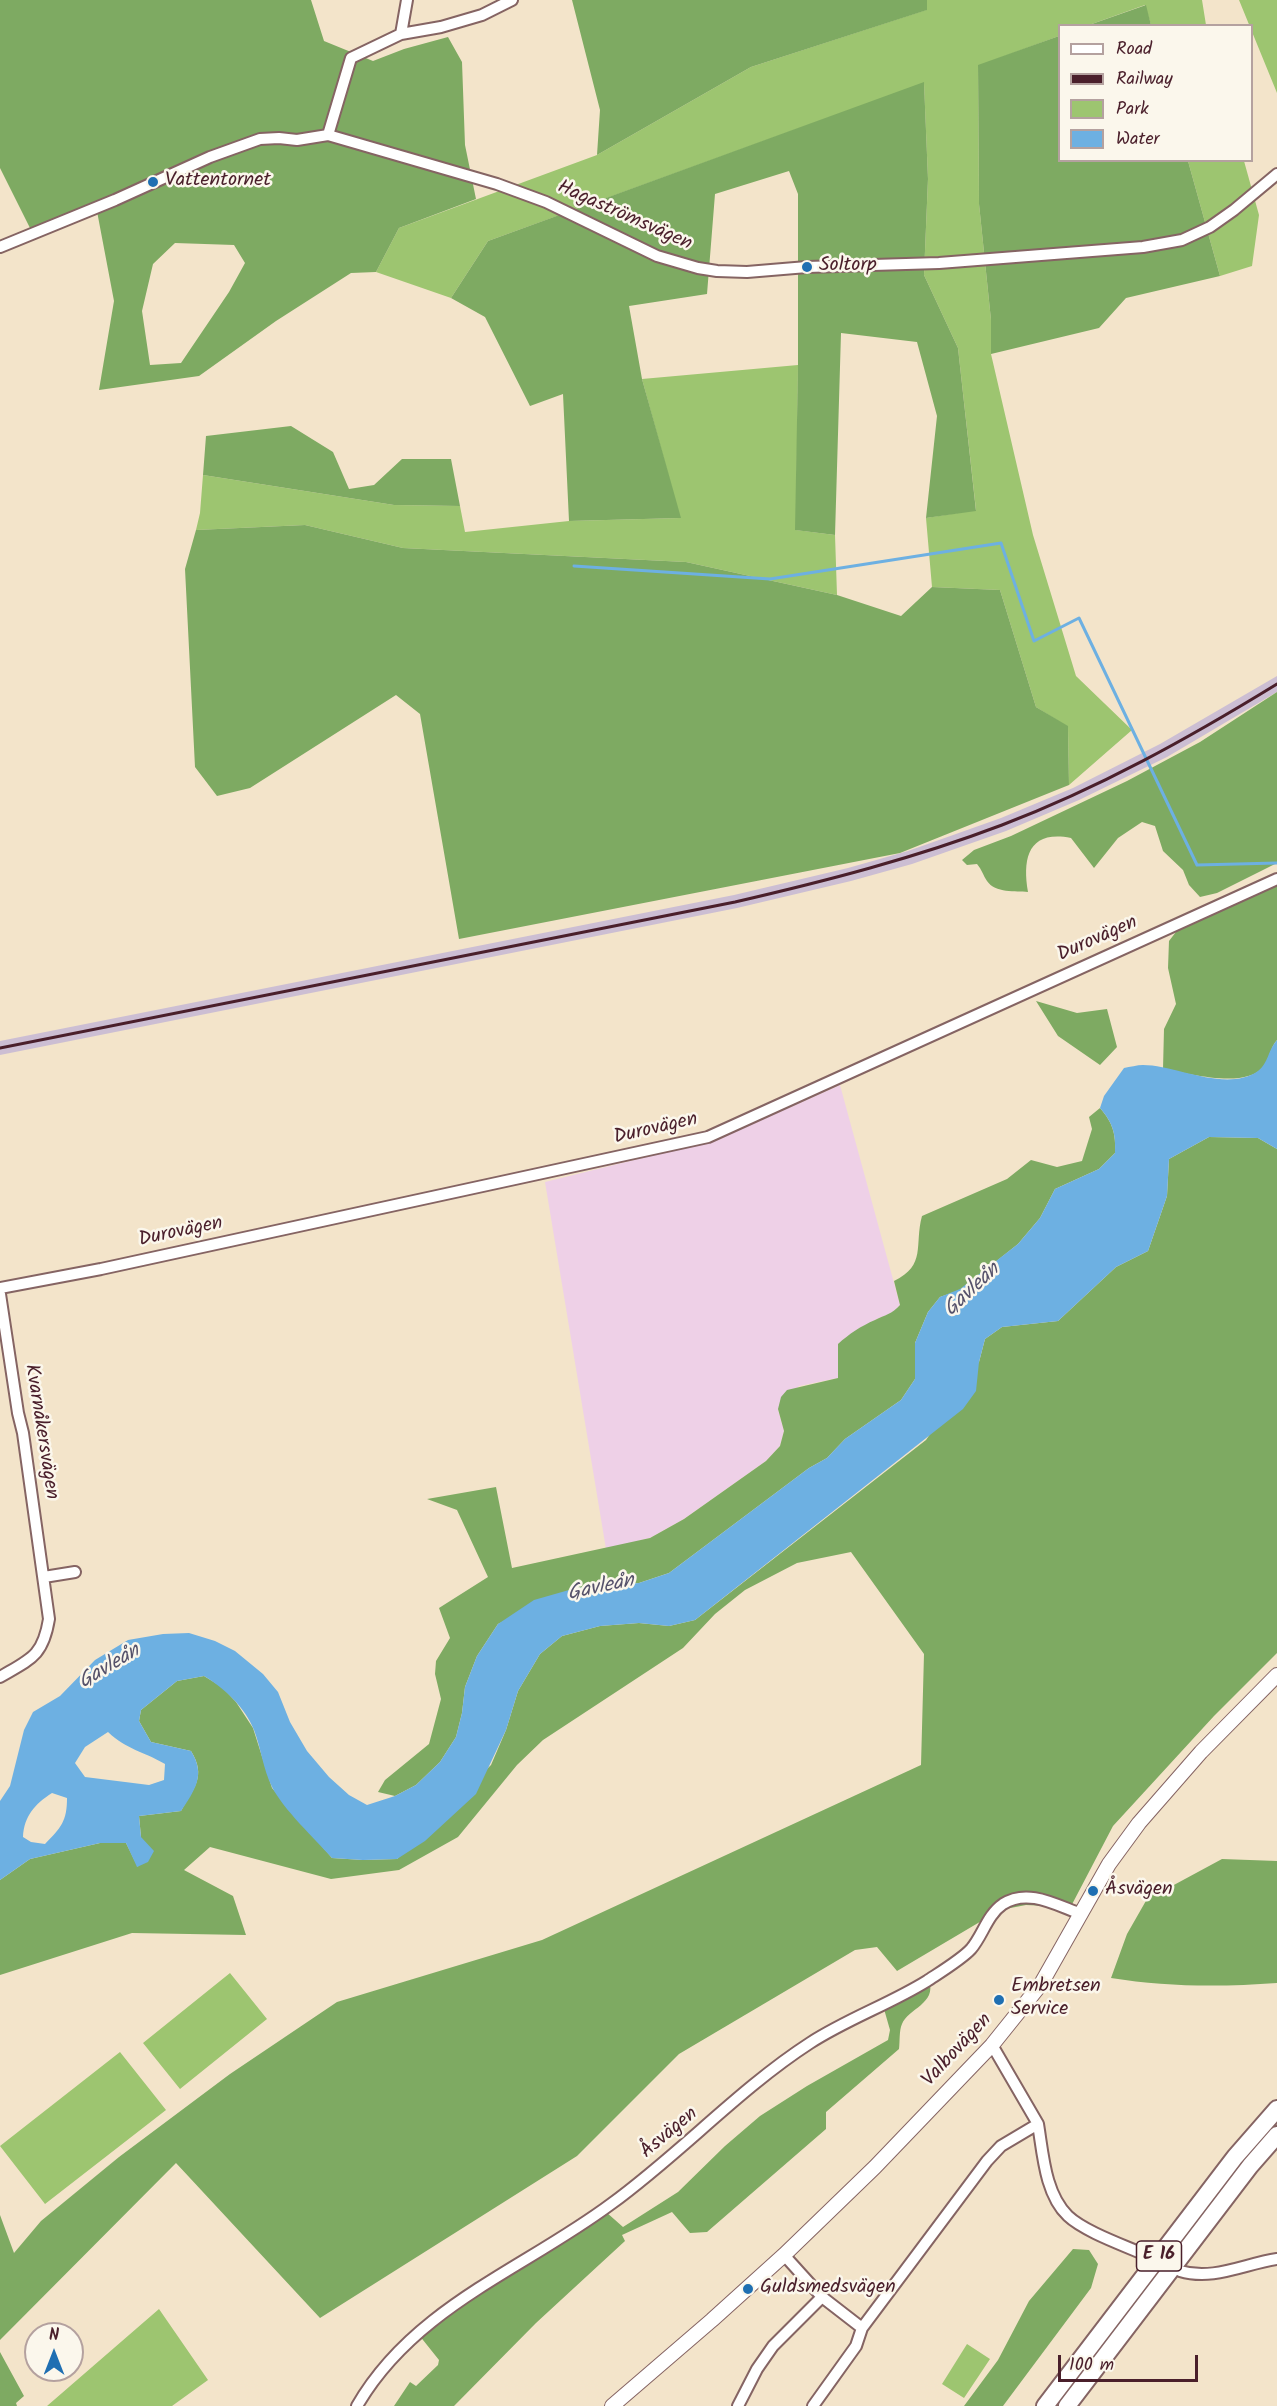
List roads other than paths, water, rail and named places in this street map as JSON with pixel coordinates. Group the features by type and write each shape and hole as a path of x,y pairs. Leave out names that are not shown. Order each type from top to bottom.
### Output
{"highway":[{"name":"E 16","path":"1045,2406 1235,2157 1277,2109"},
{"name":"E 16","path":"1067,2406 1250,2166 1277,2135"}],"main road":[{"name":"Valbovägen","path":"612,2406 784,2255 875,2167 992,2045 1041,1984 1109,1864 1152,1807 1201,1752 1277,1676"}],"street":[{"path":"401,34 407,0"},
{"path":"328,135 351,57 401,34 452,24 482,15 512,0"},
{"name":"Hagaströmsvägen","path":"0,247 115,200 210,157 260,140 279,138 297,140 328,135 532,196 657,256 717,271 747,272 807,267 939,263 1143,247 1182,240 1210,227 1277,174"},
{"name":"Durovägen","path":"0,1288 101,1269 708,1137 1277,879"},
{"name":"Kvarnåkersvägen","path":"0,1294 44,1577 48,1619 46,1638 39,1651 0,1677"},
{"path":"44,1577 75,1572"},
{"name":"Åsvägen","path":"357,2406 394,2355 437,2316 610,2205 767,2075 810,2043 926,1981 971,1949 993,1914 1003,1904 1019,1899 1040,1898 1081,1914"},
{"path":"992,2045 1038,2124 1052,2189 1068,2216 1079,2224 1148,2256"},
{"path":"813,2406 856,2346 862,2328 987,2161 1001,2146 1038,2124"},
{"path":"784,2255 822,2297 862,2328"},
{"path":"1180,2271 1202,2275 1222,2273 1277,2259"},
{"path":"738,2406 773,2346 822,2297"}],"water":[{"name":"Gavleån","path":"1277,1040 1277,1149 1258,1138 1209,1137 1169,1159 1167,1196 1148,1251 1116,1267 1058,1321 1002,1327 985,1339 979,1362 976,1391 963,1409 695,1620 669,1626 639,1623 600,1626 562,1636 540,1654 518,1691 506,1730 476,1794 425,1841 397,1859 332,1858 277,1796 266,1773 254,1730 245,1714 226,1692 204,1676 177,1681 141,1710 139,1721 151,1742 191,1751 198,1768 197,1782 181,1811 139,1816 141,1837 154,1851 148,1862 137,1867 126,1843 100,1843 30,1859 0,1880 0,1801 10,1786 24,1730 33,1712 60,1696 95,1660 128,1640 163,1634 189,1633 215,1641 235,1651 263,1674 278,1692 290,1722 307,1751 329,1777 349,1795 367,1805 395,1796 416,1785 440,1762 456,1737 465,1687 477,1656 498,1624 534,1600 576,1588 639,1583 669,1573 809,1468 827,1458 845,1439 901,1400 915,1379 915,1343 928,1312 940,1297 960,1289 1018,1244 1040,1218 1055,1189 1099,1169 1115,1153 1113,1129 1100,1108 1104,1096 1124,1068 1141,1065 1156,1066 1216,1079 1245,1077 1258,1071 1264,1065","holes":["108,1732 129,1747 165,1764 164,1780 149,1785 85,1777 75,1763 85,1747","52,1793 67,1798 64,1818 59,1828 45,1844 31,1842 23,1837 28,1817 36,1806"]}],"waterway":[{"path":"574,566 770,579 1001,543 1034,641 1079,618 1197,865 1277,863"}],"railway":[{"path":"0,1048 735,902 870,868 969,837 1074,795 1177,743 1277,684"}],"place":[{"name":"Vattentornet","path":"153,182"},
{"name":"Soltorp","path":"807,267"},
{"name":"Åsvägen","path":"1093,1891"},
{"name":"Embretsen Service","path":"999,2000"},
{"name":"Guldsmedsvägen","path":"748,2289"}]}
